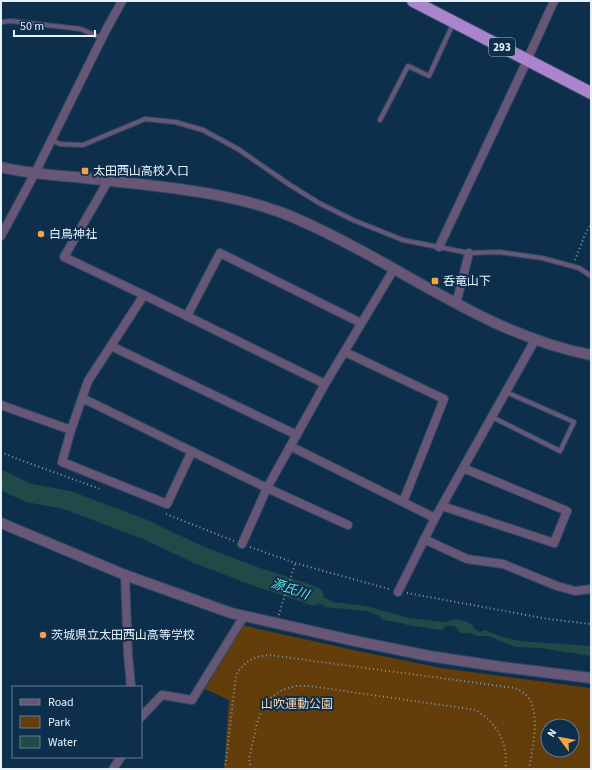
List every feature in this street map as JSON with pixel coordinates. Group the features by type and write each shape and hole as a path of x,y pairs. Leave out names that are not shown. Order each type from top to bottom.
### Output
{"highway":[{"name":"293","path":"413,1 591,93"}],"street":[{"path":"1,236 35,173 122,1"},
{"path":"439,247 526,65 554,1"},
{"path":"1,166 9,169 35,173 218,195 277,211 303,221 346,242 456,304 500,325 535,340 591,355"},
{"path":"108,181 64,257 325,384"},
{"path":"187,316 220,253 361,323"},
{"path":"456,304 469,253"},
{"path":"242,544 266,488 325,384 394,269"},
{"path":"144,295 88,381 71,430 62,462 167,504 192,452"},
{"path":"398,592 435,518 535,340"},
{"path":"111,346 297,435"},
{"path":"345,352 444,399 403,502"},
{"path":"82,398 266,488 348,525"},
{"path":"1,405 71,430"},
{"path":"290,446 435,518"},
{"path":"442,506 554,543 567,511 464,468"},
{"path":"1,523 125,574 244,616 429,656 591,678"},
{"path":"424,539 467,559 503,564 557,586 575,591 591,589"},
{"path":"125,574 128,654 131,686"},
{"path":"142,716 162,694 192,700 244,616"},
{"path":"113,769 120,758"}],"lane":[{"path":"1,22 11,21 81,29 102,38"},
{"path":"380,120 408,66 428,76 454,21"},
{"path":"51,140 60,144 83,145 145,119 175,122 203,130 238,149 319,202 353,220 403,240 469,253 499,252 542,258 579,268 591,276"},
{"path":"492,417 560,451 574,422 506,392"}],"path":[{"path":"572,266 586,232 591,225"},
{"path":"1,452 104,490"},
{"path":"162,512 242,544 295,563 398,592 548,619 591,624"},
{"path":"282,604 295,563"},
{"path":"225,769 236,675 242,666 250,660 259,656 269,655 515,688 526,695 532,705 535,715 529,769"},
{"path":"251,769 249,759 257,723 262,710 270,698 282,690 295,686 310,686 476,710 488,719 498,731 504,745 507,760 505,769"}],"green space":[{"name":"山吹運動公園","path":"241,625 441,668 591,688 591,769 224,769 229,700 205,689"}],"water":[{"path":"291,584 293,587 300,590 310,589 332,602 366,606 409,618 445,622 455,619 468,622 480,632 485,630 502,637 519,641 591,646 591,656 540,648 515,647 489,636 477,636 470,633 461,633 453,626 446,626 442,630 407,625 383,620 379,616 367,611 325,607 305,594 294,594 288,592"}],"waterway":[{"name":"源氏川","path":"1,480 29,493 67,500 144,529 197,554 254,576 314,596"}],"place":[{"name":"太田西山高校入口","path":"85,171"},
{"name":"白鳥神社","path":"41,234"},
{"name":"呑竜山下","path":"435,281"},
{"name":"茨城県立太田西山高等学校","path":"43,635"}]}
